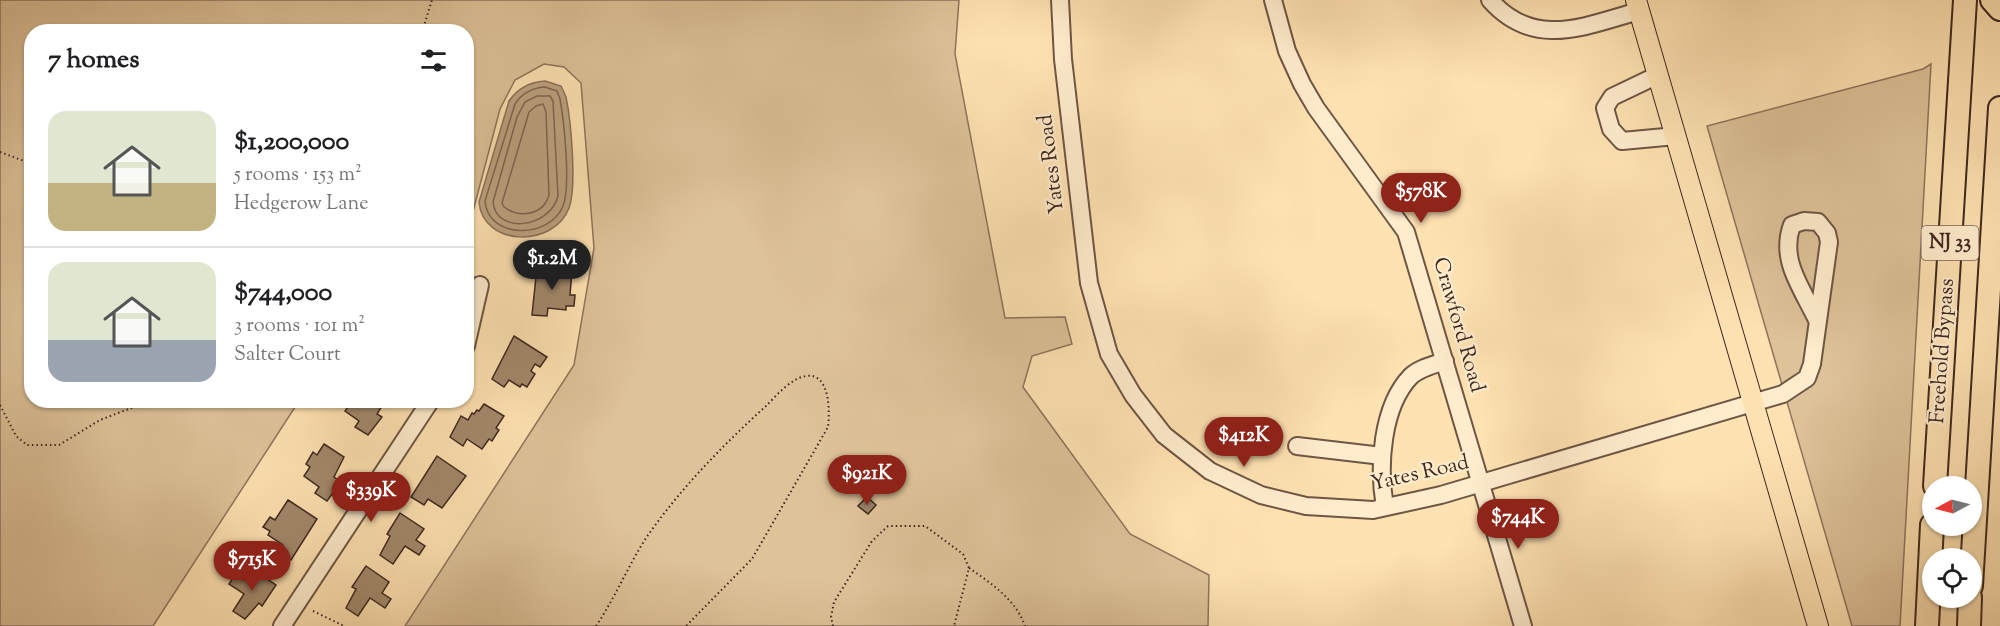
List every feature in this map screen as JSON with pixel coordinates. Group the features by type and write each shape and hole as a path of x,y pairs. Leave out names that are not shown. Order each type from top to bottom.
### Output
{"highway":[{"name":"Freehold Bypass","path":"1936,476 1965,0"},
{"path":"1992,0 2000,9"},
{"name":"Freehold Bypass","path":"1973,548 2000,108"},
{"path":"1927,626 1931,536"},
{"path":"1969,626 1970,608"}],"main road":[{"path":"1637,6 1818,626"}],"street":[{"name":"Yates Road","path":"1060,0 1063,59 1089,283 1109,354 1133,395 1164,435 1210,471 1261,495 1306,506 1373,510 1481,483 1783,394 1807,378 1812,364 1829,242 1827,233 1818,222 1804,221 1792,225 1786,241 1788,259 1817,320"},
{"name":"Crawford Road","path":"1273,0 1287,51 1302,84 1316,108 1406,232 1523,626"},
{"path":"1490,0 1498,9 1530,29 1555,32 1580,28 1637,6"},
{"path":"1658,75 1612,96 1605,108 1611,129 1622,141 1676,136"},
{"path":"474,311 480,285"},
{"path":"1385,507 1381,476 1382,456 1396,398 1411,376 1426,367 1445,361"},
{"path":"282,626 426,408"},
{"path":"1297,446 1382,456"}],"path":[{"path":"424,24 432,0"},
{"path":"0,153 24,161"},
{"path":"596,626 646,539 686,486 728,440 788,386 804,376 815,376 825,389 828,404 828,427 752,559 686,626"},
{"path":"0,405 16,436 27,445 59,445 100,420 131,408"},
{"path":"833,626 831,617 834,602 872,541 888,526 925,526 963,555 969,568 994,584 1021,614 1025,626"},
{"path":"954,626 969,568"},
{"path":"313,611 344,626"}],"shaded area":[{"path":"0,0 959,0 955,54 1005,318 1065,317 1072,344 1032,356 1023,387 1130,534 1209,575 1208,626 405,626 574,365 594,248 581,83 564,67 544,64 515,80 500,109 474,207 474,24 24,24 24,408 294,408 153,626 0,626"},
{"path":"1931,64 1900,626 1852,626 1707,126 1923,69"}],"water":[{"path":"545,81 561,86 566,97 573,170 569,208 561,221 535,236 520,237 505,234 493,228 483,217 479,202 509,101 524,86"}],"building":[{"path":"537,267 572,271 570,295 575,295 574,306 566,306 566,310 548,308 547,316 532,315"},
{"path":"514,336 547,357 540,367 535,364 531,371 535,374 527,387 522,384 520,387 509,380 504,387 492,379"},
{"path":"484,404 504,416 496,428 499,430 492,441 489,439 482,449 467,439 463,446 450,437 461,416 468,420 472,413 479,411"},
{"path":"347,408 381,408 377,414 382,417 368,435 355,427 359,421 345,411"},
{"path":"324,444 344,457 334,477 341,482 327,501 315,493 319,487 304,476 310,467 306,464 313,452 317,455"},
{"path":"437,456 466,476 442,508 428,499 424,505 411,497"},
{"path":"867,497 876,505 868,514 858,506"},
{"path":"288,500 317,519 291,560 279,552 283,545 268,535 270,531 263,527 270,517 275,520"},
{"path":"400,513 424,529 416,540 425,546 419,555 405,546 393,564 380,555 390,536 387,534"},
{"path":"366,566 389,582 382,593 391,599 385,608 370,598 358,616 346,608 356,589 352,587"},
{"path":"252,569 276,585 262,606 259,603 245,619 233,611 244,594 229,584 235,575 244,580"}]}
